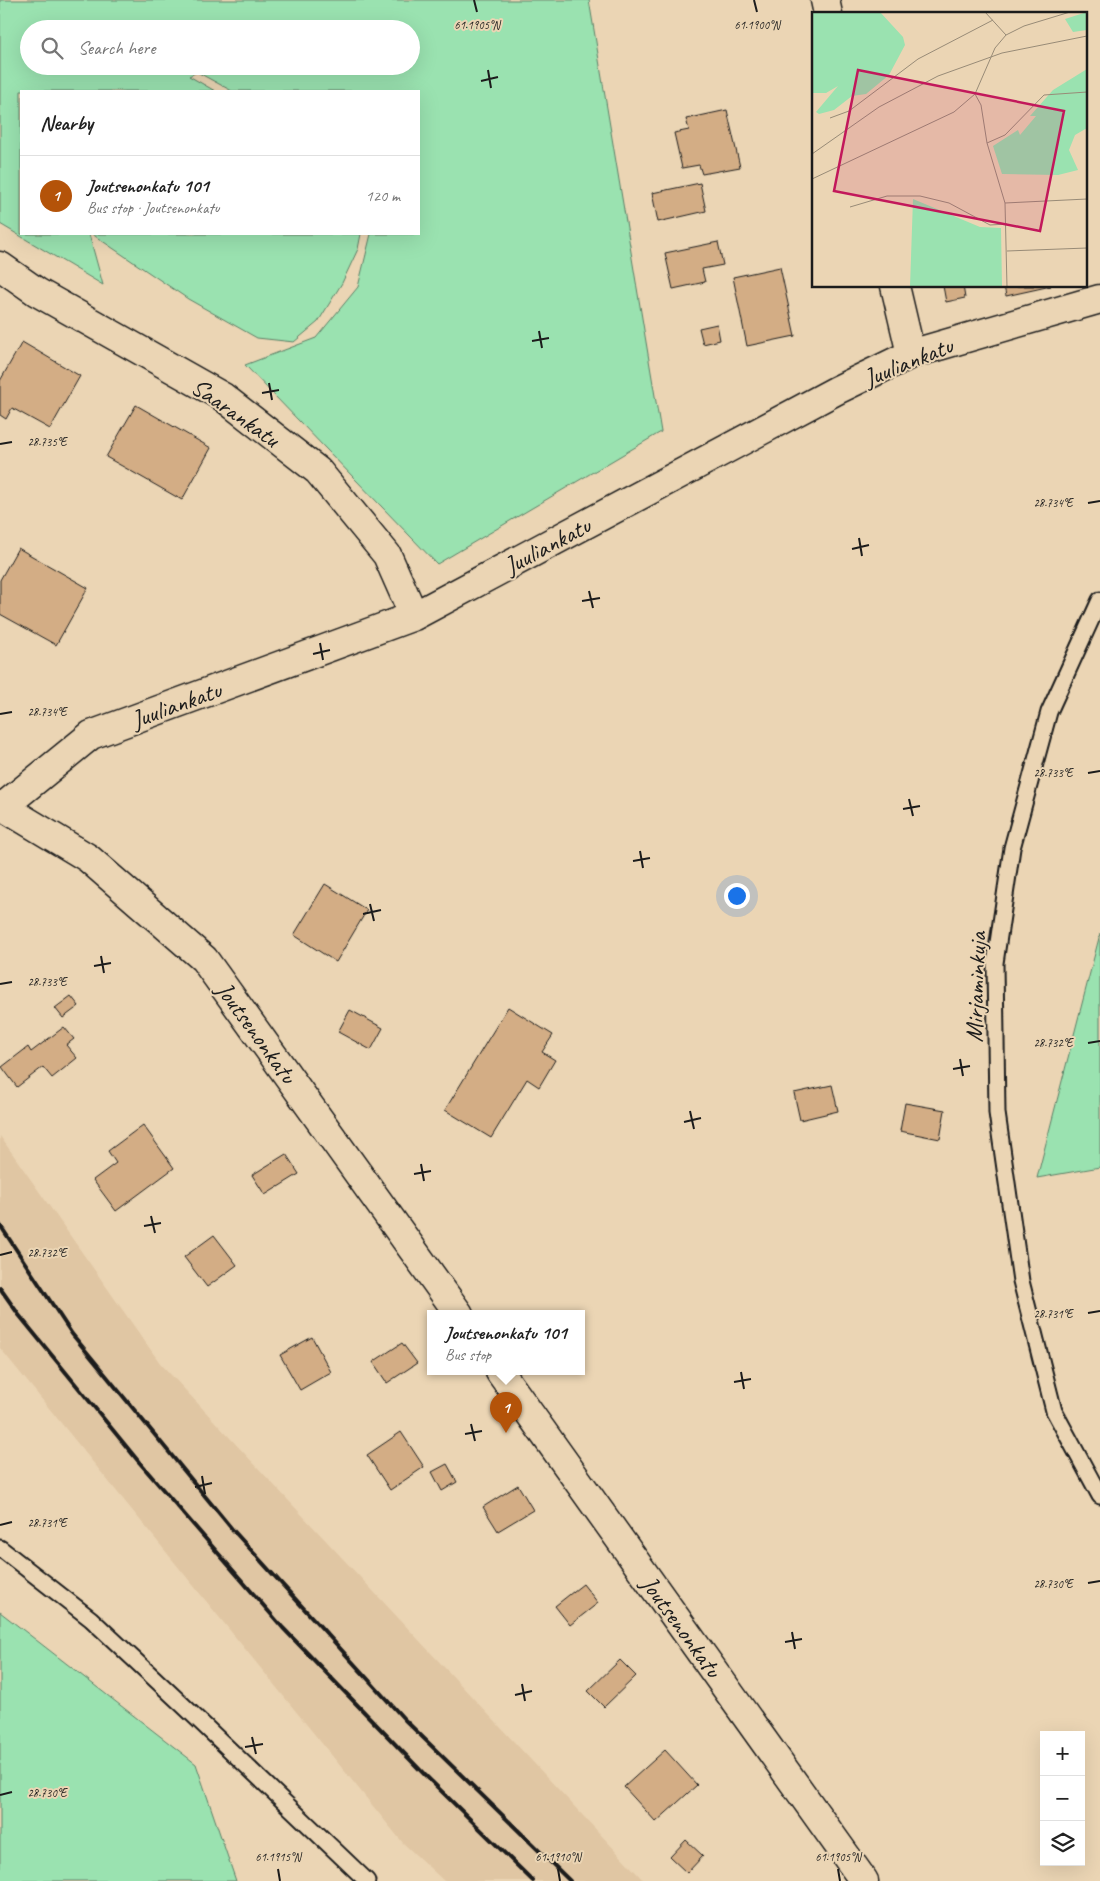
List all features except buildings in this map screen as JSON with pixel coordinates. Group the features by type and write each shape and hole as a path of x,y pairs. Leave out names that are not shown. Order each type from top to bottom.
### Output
{"street":[{"name":"Saarankatu","path":"0,266 36,292 223,397 318,471 387,555 414,616"},
{"path":"896,288 912,354"},
{"name":"Juuliankatu","path":"2,806 91,736 414,616 828,395 912,354 1099,303"},
{"name":"Joutsenonkatu","path":"2,806 88,858 204,958 456,1310"},
{"name":"Joutsenonkatu","path":"502,1375 864,1881"}],"lane":[{"name":"Mirjaminkuja","path":"1100,600 1049,712 1012,848 995,962 997,1113 1021,1281 1054,1411 1100,1496"},
{"path":"0,1548 98,1626 367,1881"}],"shaded area":[{"path":"0,1136 160,1363 644,1881 444,1881 403,1843 0,1348"}],"green space":[{"path":"0,0 589,0 661,432 437,564 245,365 316,338 358,287 371,235 420,235 420,90 230,90 203,75 420,75 420,20 20,20 20,75 191,75 189,76 213,90 20,90 20,235 89,235 103,285 0,224"},
{"path":"93,235 361,235 358,249 342,283 318,322 294,342 257,338 188,299"},
{"path":"1100,934 1100,1167 1037,1178"},
{"path":"0,1612 196,1764 236,1881 0,1881"}],"railway":[{"path":"0,1225 72,1334 232,1529 405,1720 570,1881"},
{"path":"0,1288 19,1315 139,1462 283,1628 425,1775 533,1881"}],"place":[{"name":"Joutsenonkatu 101","path":"506,1433"}]}
